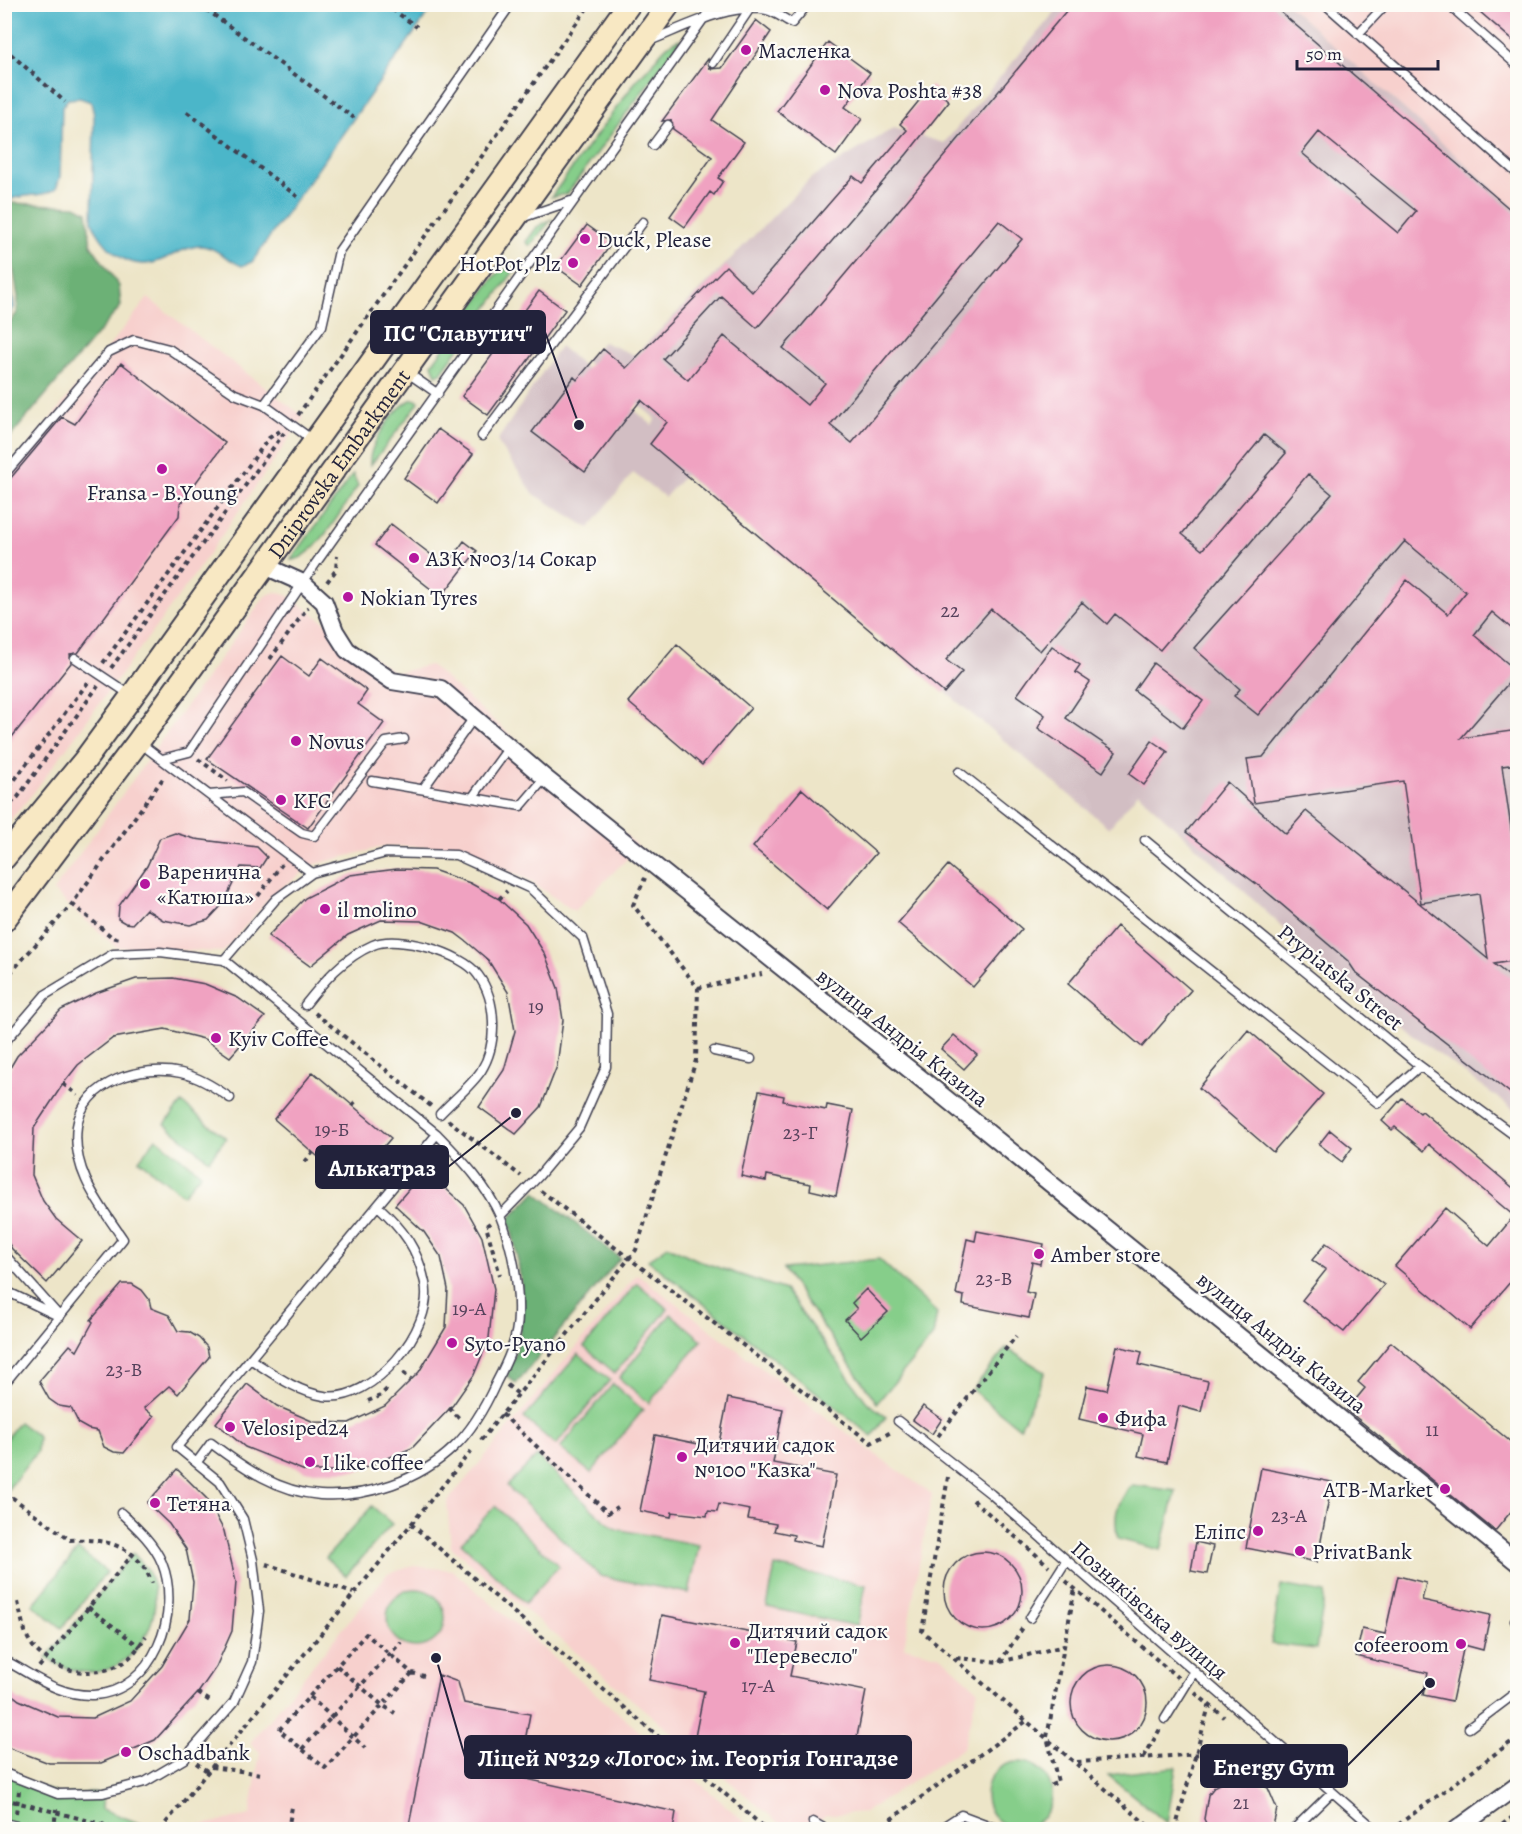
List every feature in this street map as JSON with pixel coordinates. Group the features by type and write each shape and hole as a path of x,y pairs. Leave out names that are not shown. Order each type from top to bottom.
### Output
{"main road":[{"name":"Dniprovska Embarkment","path":"4,858 85,760 132,696 629,4"},
{"name":"Dniprovska Embarkment","path":"4,920 138,742 669,4"}],"street":[{"name":"вулиця Андрія Кизила","path":"265,566 303,583 324,602 347,650 392,681 441,689 545,778 782,970 944,1097 1518,1563"},
{"path":"1456,1830 1518,1785"}],"lane":[{"path":"264,405 322,326 339,251 511,4"},
{"path":"162,759 189,752 303,583 714,4"},
{"path":"640,44 703,20 751,8 770,10 792,23 808,4"},
{"path":"1325,4 1518,174"},
{"path":"1358,34 1386,4"},
{"path":"1448,4 1518,66"},
{"path":"713,63 751,8"},
{"path":"653,145 668,125"},
{"path":"512,222 572,201"},
{"path":"482,436 643,222"},
{"path":"4,475 109,352 134,340 169,350 235,394 264,405 315,442"},
{"path":"405,371 438,394"},
{"path":"75,658 132,696"},
{"path":"423,789 475,716"},
{"path":"209,795 243,792 302,833 314,836 386,742 404,739"},
{"path":"138,742 173,765 312,873"},
{"path":"472,798 510,746"},
{"path":"959,772 1378,1103 1420,1066"},
{"path":"372,781 520,806 545,778"},
{"name":"Prypiatska Street","path":"1145,840 1420,1066 1518,1138"},
{"path":"224,960 276,899 312,873 386,853 456,855 531,889 584,938 607,1014 606,1067 579,1128 500,1216"},
{"path":"305,1005 333,970 374,944 415,943 455,957 478,974 491,1005 494,1033 481,1070 440,1114"},
{"path":"4,1043 45,995 113,954 160,952 224,960 437,1134 472,1169 500,1216 513,1263 518,1316 509,1360 486,1403 454,1447 411,1478 361,1492 320,1495 278,1486 246,1470 211,1443 197,1462"},
{"path":"714,1052 751,1059"},
{"path":"4,1384 123,1239 90,1193 80,1160 77,1126 89,1100 105,1084 132,1074 159,1070 182,1073 209,1083 230,1098"},
{"path":"4,1773 21,1782 58,1794 103,1793 146,1782 184,1759 234,1702 252,1662 259,1611 254,1560 243,1519 220,1482 177,1447 437,1134"},
{"path":"250,1359 300,1388 324,1396 349,1394 376,1380 403,1354 422,1317 426,1285 415,1251 403,1229 378,1206"},
{"path":"4,1254 60,1317"},
{"path":"4,1290 60,1317"},
{"name":"Позняківська вулиця","path":"898,1420 1066,1561 1376,1830"},
{"path":"4,1660 57,1689 94,1695 113,1690 129,1680 152,1657 166,1629 169,1583 161,1560 146,1538 121,1513"},
{"path":"1029,1618 1066,1561"},
{"path":"1165,1719 1194,1672"},
{"path":"1469,1728 1518,1691"},
{"path":"1293,1830 1332,1792"},
{"path":"938,1830 961,1815 1001,1830"},
{"path":"813,1822 827,1830"},
{"path":"9,1824 34,1830"}],"path":[{"path":"199,4 354,118"},
{"path":"385,4 417,27"},
{"path":"4,794 100,675 291,424 590,4"},
{"path":"4,48 65,102"},
{"path":"187,112 298,196"},
{"path":"4,810 18,797 100,675 269,438 291,424"},
{"path":"4,980 72,904 173,765"},
{"path":"255,901 288,856"},
{"path":"160,1830 636,1251 696,1060 698,988 633,905 651,864"},
{"path":"72,904 112,937 127,941"},
{"path":"698,988 782,970"},
{"path":"305,1005 440,1114 871,1443 890,1431 898,1437"},
{"path":"352,1106 357,1100"},
{"path":"305,1162 313,1152"},
{"path":"931,1446 1016,1336"},
{"path":"403,1373 411,1380"},
{"path":"449,1408 459,1418"},
{"path":"502,1414 608,1513 618,1507"},
{"path":"939,1470 956,1485"},
{"path":"948,1477 922,1631 1153,1830"},
{"path":"965,1492 1228,1721"},
{"path":"4,1503 13,1498 70,1540 90,1539 117,1544 133,1554 148,1572 154,1590"},
{"path":"411,1524 767,1830"},
{"path":"31,1676 146,1538"},
{"path":"254,1560 353,1593"},
{"path":"1051,1785 1058,1782 1047,1737 1075,1588"},
{"path":"18,1602 30,1642 46,1658 65,1669 86,1673 108,1670 129,1658 149,1627"},
{"path":"88,1607 152,1657"},
{"path":"1000,1662 1029,1618"},
{"path":"412,1673 325,1768 279,1730 366,1634 412,1673 424,1676"},
{"path":"302,1749 401,1642"},
{"path":"954,1658 1000,1662 1064,1646"},
{"path":"337,1666 382,1705 395,1713"},
{"path":"206,1713 222,1692 234,1702"},
{"path":"198,1693 213,1704"},
{"path":"309,1696 365,1748"},
{"path":"1175,1830 1209,1706"},
{"path":"1144,1758 1165,1719"},
{"path":"876,1830 1028,1720"},
{"path":"1391,1830 1518,1737"},
{"path":"1076,1762 1266,1750 1257,1743"},
{"path":"211,1767 262,1774"},
{"path":"9,1824 18,1802 21,1782"},
{"path":"54,1830 58,1794"},
{"path":"4,1798 125,1830"},
{"path":"286,1829 292,1807"},
{"path":"1495,1830 1518,1813"}],"shaded area":[{"path":"1061,5 1288,5 1517,210 1517,1112 1345,985 1138,793 1109,828 685,475 665,497 633,473 589,528 534,494 497,441 560,346 652,425 656,419 585,361 603,342 635,355 811,178 894,128 944,143"},
{"path":"1288,5 1517,5 1517,210"},
{"path":"148,298 304,417 192,578 34,792 5,826 5,475"},
{"path":"275,592 286,594 395,673 430,665 639,847 574,911 527,879 454,848 386,846 313,865 272,895 223,952 116,947 53,891 265,596"},
{"path":"637,1274 872,1452 932,1494 904,1647 941,1656 978,1690 963,1748 865,1812 826,1815 805,1829 786,1829 451,1547 447,1502"},
{"path":"413,1566 452,1570 753,1829 178,1830 250,1815 260,1752 250,1743 387,1574"}],"green space":[{"path":"681,39 567,194 551,197 639,77 664,49"},
{"path":"11,203 76,206 87,212 91,245 119,286 121,306 5,443 5,329 17,313 18,297 5,219"},
{"path":"552,219 530,246 526,242 537,227"},
{"path":"517,267 441,373 436,375 432,364 492,280 500,271"},
{"path":"413,399 419,401 418,404 370,466 373,448 384,428 398,410"},
{"path":"353,474 358,486 328,530 310,551 300,558 291,560"},
{"path":"182,1103 226,1138 209,1160 165,1124"},
{"path":"156,1138 201,1173 183,1195 139,1160"},
{"path":"535,1192 620,1258 516,1384 507,1375 515,1356 519,1336 522,1298 518,1259 509,1219"},
{"path":"668,1246 702,1262 785,1290 866,1401 886,1417 872,1436 648,1260"},
{"path":"879,1259 937,1313 933,1336 877,1403 783,1269"},
{"path":"637,1283 668,1309 615,1373 584,1347"},
{"path":"671,1314 702,1340 649,1403 619,1378"},
{"path":"1006,1348 1045,1372 1020,1428 972,1390"},
{"path":"578,1354 610,1380 556,1445 524,1418"},
{"path":"613,1384 643,1410 591,1473 560,1448"},
{"path":"19,1422 38,1436 37,1452 5,1493 5,1440"},
{"path":"537,1456 596,1513 616,1529 699,1545 689,1593 600,1576 507,1486"},
{"path":"1132,1485 1176,1491 1161,1550 1118,1539 1117,1510 1122,1498"},
{"path":"372,1506 392,1524 346,1576 326,1558"},
{"path":"495,1506 559,1566 525,1603 461,1543"},
{"path":"78,1549 107,1572 62,1628 33,1605"},
{"path":"133,1553 148,1571 154,1588 155,1606 151,1623 143,1640 132,1654 102,1671 84,1672 64,1667 46,1658"},
{"path":"775,1566 866,1585 857,1626 767,1607"},
{"path":"1281,1585 1325,1593 1316,1649 1271,1644"},
{"path":"410,1589 422,1589 437,1597 445,1612 445,1624 437,1639 422,1647 410,1647 395,1639 387,1624 387,1612 395,1597"},
{"path":"1013,1762 1025,1762 1037,1767 1047,1777 1052,1795 1050,1808 1037,1823 1025,1828 1013,1828 1001,1823 991,1813 986,1801 986,1789 991,1777 1001,1767"},
{"path":"1176,1767 1167,1823 1108,1775"},
{"path":"4,1773 58,1794 103,1793 102,1809 149,1827 146,1830 34,1830 5,1823"}],"water":[{"path":"5,4 434,5 252,262 242,266 216,251 200,246 152,263 142,264 123,259 108,247 92,222 94,115 91,102 80,98 68,99 62,107 60,177 56,189 44,194 16,198 5,203"},
{"path":"4,240 14,307 5,322 4,322"}],"building":[{"path":"1072,4 1271,4 1518,216 1518,634 1492,612 1474,635 1518,672 1461,738 1518,730 1518,764 1502,766 1518,876 1518,960 1494,964 1518,983 1518,1099 1356,973 1348,961 1262,888 1186,832 1227,782 1286,834 1306,811 1488,959 1479,894 1421,903 1403,781 1254,803 1247,759 1263,757 1407,580 1448,614 1466,592 1405,541 1258,715 1234,696 1240,689 1194,648 1332,494 1308,474 1160,650 1115,614 1107,624 1082,602 1040,651 991,609 946,660 962,672 944,693 650,444 667,422 641,400 585,472 532,432 574,377 577,380 603,349 626,368 726,266 752,292 853,176 862,183 907,130 900,124 931,86 949,101 907,154 757,328 721,296 663,359 688,380 724,336 807,405 825,383 783,348","holes":["1319,132 1416,211 1398,233 1302,153","999,221 1022,239 852,443 830,425","1264,435 1286,453 1202,550 1182,534"]},
{"path":"1471,4 1518,4 1518,45"},
{"path":"756,20 771,32 712,120 744,142 718,178 723,181 714,195 710,192 685,227 670,216 712,157 673,129 671,120 662,121 708,59 710,69 722,68"},
{"name":"Nova Poshta #38","path":"828,42 870,73 845,107 862,119 836,155 777,111"},
{"path":"587,225 612,243 582,285 556,267"},
{"path":"539,291 565,310 488,415 462,396"},
{"path":"121,363 225,443 180,504 179,516 78,653 70,654 71,663 4,747 4,486 62,417 75,424"},
{"path":"438,429 473,454 438,503 404,478"},
{"name":"АЗК №03/14 Сокар","path":"391,524 446,566 464,541 477,551 441,597 375,545"},
{"path":"677,644 751,708 702,765 628,702"},
{"path":"1052,646 1080,665 1075,672 1090,682 1066,718 1116,752 1103,772 1038,728 1045,715 1017,695"},
{"name":"Novus","path":"282,656 309,676 322,658 367,691 358,704 384,723 308,828 207,759"},
{"path":"1153,663 1203,701 1183,728 1134,690"},
{"path":"1152,741 1168,752 1144,785 1129,774"},
{"path":"802,789 876,853 827,910 753,847"},
{"path":"175,833 195,839 257,847 267,857 260,868 241,867 223,904 208,920 190,925 163,920 146,909 132,924 118,919 119,906 147,866 160,838"},
{"path":"948,865 1022,929 973,987 898,923"},
{"path":"397,869 433,870 470,883 499,899 526,924 545,954 558,988 563,1020 557,1066 541,1107 516,1134 479,1107 504,1070 515,1031 508,992 488,960 467,942 455,933 421,921 381,920 348,935 310,966 268,936 305,898 350,875"},
{"path":"1117,926 1191,990 1142,1047 1068,984"},
{"path":"173,978 205,984 238,998 265,1017 230,1057 204,1039 165,1029 113,1038 78,1065 34,1128 32,1175 43,1201 56,1219 82,1241 47,1283 12,1249 4,1236 4,1078 17,1056 61,1010 96,993 136,979"},
{"path":"1248,1030 1323,1094 1273,1152 1199,1088"},
{"path":"954,1035 977,1055 964,1069 941,1049"},
{"path":"313,1072 391,1138 351,1185 274,1119"},
{"path":"759,1091 784,1096 783,1101 826,1110 827,1105 853,1110 836,1196 810,1190 811,1184 767,1175 766,1181 741,1176"},
{"path":"1402,1098 1420,1113 1422,1111 1518,1192 1518,1273 1470,1329 1395,1266 1445,1208 1489,1246 1514,1216 1429,1144 1424,1151 1395,1127 1392,1130 1382,1121"},
{"path":"1330,1130 1352,1148 1342,1162 1319,1144"},
{"path":"425,1170 464,1205 482,1237 494,1289 489,1338 474,1375 453,1405 412,1448 357,1471 305,1471 245,1447 216,1423 247,1384 277,1406 314,1422 349,1423 385,1406 419,1372 446,1327 448,1289 441,1257 424,1232 395,1205"},
{"path":"977,1231 1044,1244 1040,1264 1032,1262 1026,1292 1034,1294 1029,1318 963,1305 964,1296 956,1294 967,1239 975,1241"},
{"path":"1326,1243 1384,1285 1344,1332 1302,1300 1326,1270 1312,1260"},
{"path":"122,1284 132,1284 142,1290 149,1299 151,1308 169,1315 178,1331 189,1332 199,1338 207,1347 209,1357 178,1394 169,1386 144,1408 154,1416 124,1453 114,1452 104,1447 98,1431 79,1424 71,1408 59,1406 49,1399 39,1381 70,1345 77,1351 93,1322 91,1320"},
{"path":"866,1289 888,1312 861,1337 845,1320 857,1309 852,1303"},
{"path":"1391,1342 1518,1448 1518,1503 1495,1531 1347,1410 1365,1388 1358,1382"},
{"path":"1117,1346 1142,1352 1139,1365 1208,1381 1201,1412 1179,1406 1167,1462 1138,1456 1143,1434 1079,1419 1087,1386 1107,1390"},
{"path":"728,1398 783,1409 773,1463 836,1475 822,1546 793,1540 794,1535 774,1531 776,1524 748,1519 750,1510 719,1504 717,1512 708,1511 707,1516 672,1512 671,1517 640,1511 655,1435 718,1448"},
{"path":"923,1406 942,1419 932,1434 913,1420"},
{"path":"1261,1468 1332,1482 1317,1562 1246,1548"},
{"path":"177,1469 207,1499 224,1531 236,1582 232,1631 216,1667 198,1693 155,1740 101,1763 49,1763 4,1746 4,1688 19,1700 58,1717 93,1718 130,1701 162,1666 190,1619 193,1582 186,1549 169,1524 147,1503"},
{"path":"1196,1542 1213,1546 1207,1574 1191,1571"},
{"path":"983,1552 998,1555 1011,1563 1019,1576 1022,1591 1019,1606 1011,1619 998,1627 983,1630 968,1627 955,1619 947,1606 944,1591 947,1576 955,1563 968,1555"},
{"path":"1398,1576 1426,1583 1422,1600 1490,1615 1483,1650 1464,1645 1452,1701 1423,1695 1428,1673 1356,1656 1362,1629 1385,1634"},
{"path":"662,1615 797,1642 790,1676 866,1691 854,1752 780,1737 776,1758 694,1742 704,1691 649,1680"},
{"path":"1117,1665 1130,1671 1141,1682 1147,1695 1145,1718 1130,1735 1117,1741 1101,1741 1088,1735 1073,1718 1071,1695 1077,1682 1094,1667"},
{"path":"439,1675 458,1682 464,1703 530,1714 525,1741 520,1740 513,1776 676,1812 673,1830 408,1830"},
{"path":"1236,1776 1248,1776 1268,1788 1277,1809 1272,1830 1209,1830 1204,1819 1208,1795 1215,1786"}],"place":[{"name":"Масленка","path":"746,50"},
{"name":"Nova Poshta #38","path":"825,90"},
{"name":"Duck, Please","path":"585,239"},
{"name":"HotPot, Plz","path":"573,263"},
{"name":"ПС \"Славутич\"","path":"579,425"},
{"name":"Fransa - B.Young","path":"162,469"},
{"name":"АЗК №03/14 Сокар","path":"414,558"},
{"name":"Nokian Tyres","path":"348,597"},
{"name":"Novus","path":"296,741"},
{"name":"KFC","path":"281,800"},
{"name":"Варенична «Катюша»","path":"145,884"},
{"name":"il molino","path":"325,909"},
{"name":"Kyiv Coffee","path":"216,1038"},
{"name":"Алькатраз","path":"516,1113"},
{"name":"Amber store","path":"1039,1254"},
{"name":"Syto-Pyano","path":"452,1343"},
{"name":"Фифа","path":"1103,1418"},
{"name":"Velosiped24","path":"230,1427"},
{"name":"Дитячий садок №100 \"Казка\"","path":"682,1457"},
{"name":"I like coffee","path":"310,1462"},
{"name":"ATB-Market","path":"1445,1489"},
{"name":"Тетяна","path":"155,1503"},
{"name":"Еліпс","path":"1258,1531"},
{"name":"PrivatBank","path":"1300,1551"},
{"name":"Дитячий садок \"Перевесло\"","path":"735,1643"},
{"name":"cofeeroom","path":"1461,1644"},
{"name":"Ліцей №329 «Логос» ім. Георгія Гонгадзе","path":"436,1658"},
{"name":"Energy Gym","path":"1430,1683"},
{"name":"Oschadbank","path":"126,1752"}]}
